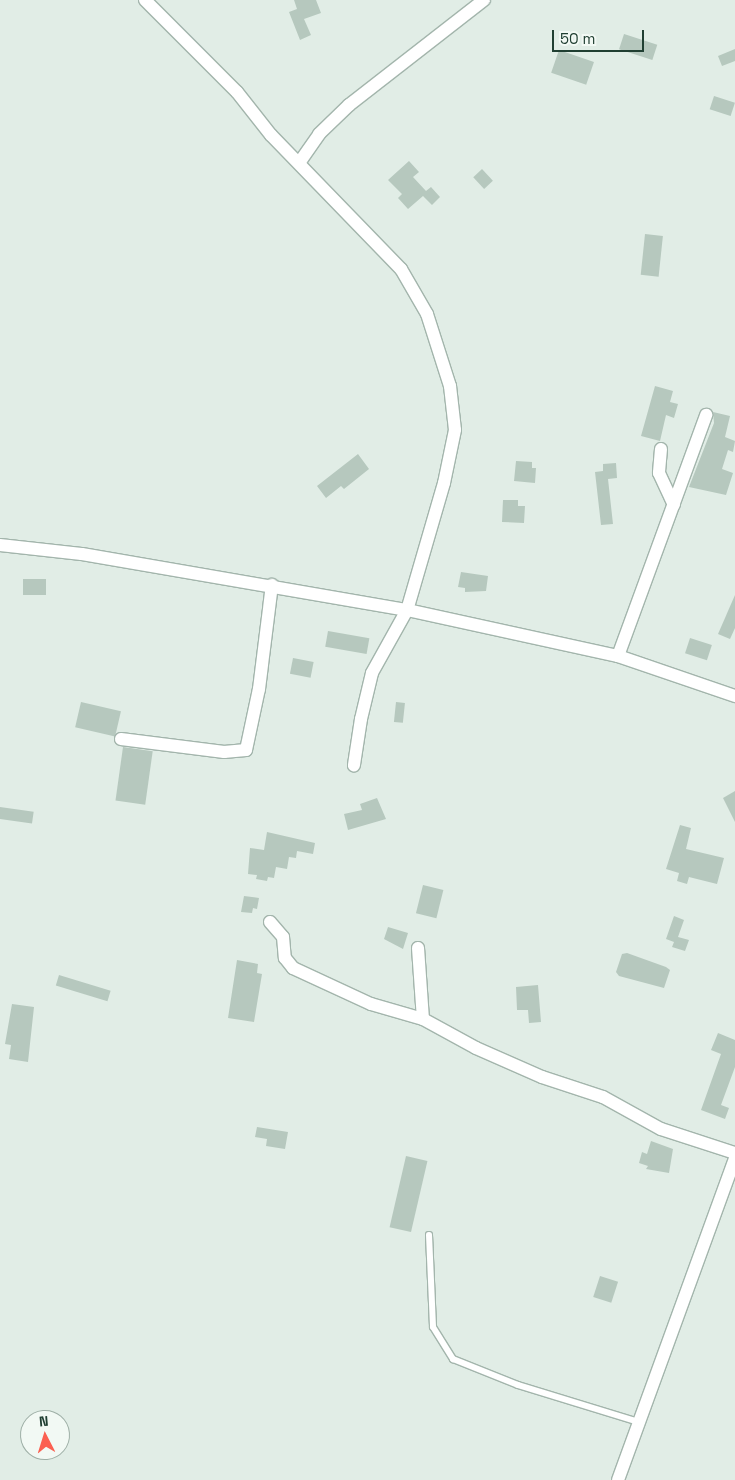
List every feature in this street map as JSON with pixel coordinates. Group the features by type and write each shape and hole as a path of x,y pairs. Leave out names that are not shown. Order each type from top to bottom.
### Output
{"street":[{"path":"145,0 237,92 271,135 410,281 427,314 450,386 455,430 444,483 407,610 372,673 361,719 354,765"},
{"path":"299,163 319,134 349,105 484,0"},
{"path":"618,656 706,415"},
{"path":"661,449 659,473 674,505"},
{"path":"0,545 82,554 272,585 407,610 618,656 735,696"},
{"path":"121,739 224,752 246,750 258,697 272,585"},
{"path":"270,922 283,937 285,958 293,968 371,1004 423,1019 484,1052 542,1077 603,1097 661,1129 735,1153"},
{"path":"418,948 423,1019"},
{"path":"618,1480 735,1158"}],"lane":[{"path":"429,1235 433,1328 453,1359 518,1385 640,1422"}],"building":[{"path":"294,0 316,0 321,13 304,19 311,35 300,40 289,12 297,9"},
{"path":"624,34 657,45 652,60 619,49"},
{"path":"735,49 735,61 722,66 718,56"},
{"path":"559,50 594,62 586,85 551,73"},
{"path":"714,96 735,103 731,116 710,109"},
{"path":"409,161 419,172 413,177 426,191 431,187 440,197 432,205 423,196 408,209 398,198 402,194 388,180"},
{"path":"482,169 493,181 484,189 473,177"},
{"path":"645,234 663,236 659,277 641,275"},
{"path":"655,386 673,391 670,402 678,404 674,418 666,415 660,441 641,436"},
{"path":"713,412 730,416 725,437 735,441 733,452 728,450 722,469 733,473 726,495 689,487 714,423"},
{"path":"358,454 369,469 344,489 341,486 326,498 317,486"},
{"path":"516,461 532,462 532,468 536,468 535,483 514,481"},
{"path":"616,463 617,478 608,479 613,524 601,525 595,472 603,471 603,464"},
{"path":"503,500 518,500 518,506 525,506 524,523 502,522"},
{"path":"461,572 488,576 486,591 465,592 465,588 458,587"},
{"path":"23,579 46,579 46,595 23,595"},
{"path":"735,595 735,628 730,639 718,634"},
{"path":"328,631 369,638 367,654 325,647"},
{"path":"690,638 712,645 707,660 685,653"},
{"path":"293,658 314,662 311,678 290,674"},
{"path":"81,702 121,711 115,737 75,727"},
{"path":"396,702 405,703 403,723 394,722"},
{"path":"123,747 153,751 145,805 115,800"},
{"path":"735,791 735,822 723,798"},
{"path":"377,798 386,819 348,830 344,814 362,810 360,804"},
{"path":"0,807 34,812 32,824 0,819"},
{"path":"680,825 691,828 686,849 724,858 717,884 689,877 687,884 677,881 679,873 666,869"},
{"path":"267,832 315,843 313,854 297,851 296,858 289,857 287,869 276,867 274,878 268,877 267,881 256,879 257,875 248,874 250,848 264,850"},
{"path":"423,885 443,890 436,918 416,913"},
{"path":"244,896 259,898 257,909 253,908 252,913 241,912"},
{"path":"674,916 684,920 678,937 689,940 685,951 672,947 674,942 666,939"},
{"path":"388,927 408,933 403,949 384,939"},
{"path":"627,953 670,970 664,988 619,976 616,972 622,954"},
{"path":"237,960 258,964 257,973 262,974 254,1022 228,1018"},
{"path":"59,975 111,991 107,1001 56,986"},
{"path":"538,985 541,1022 529,1023 528,1010 517,1010 516,987"},
{"path":"12,1004 34,1007 28,1062 9,1059 11,1045 5,1044"},
{"path":"718,1033 735,1040 735,1067 721,1105 729,1108 725,1119 701,1110 721,1054 711,1050"},
{"path":"257,1127 288,1132 285,1149 266,1146 267,1139 255,1137"},
{"path":"651,1141 673,1149 669,1173 646,1169 648,1166 639,1163 642,1152 647,1154"},
{"path":"406,1156 427,1161 411,1232 390,1227"},
{"path":"600,1276 618,1282 611,1303 593,1297"}]}
